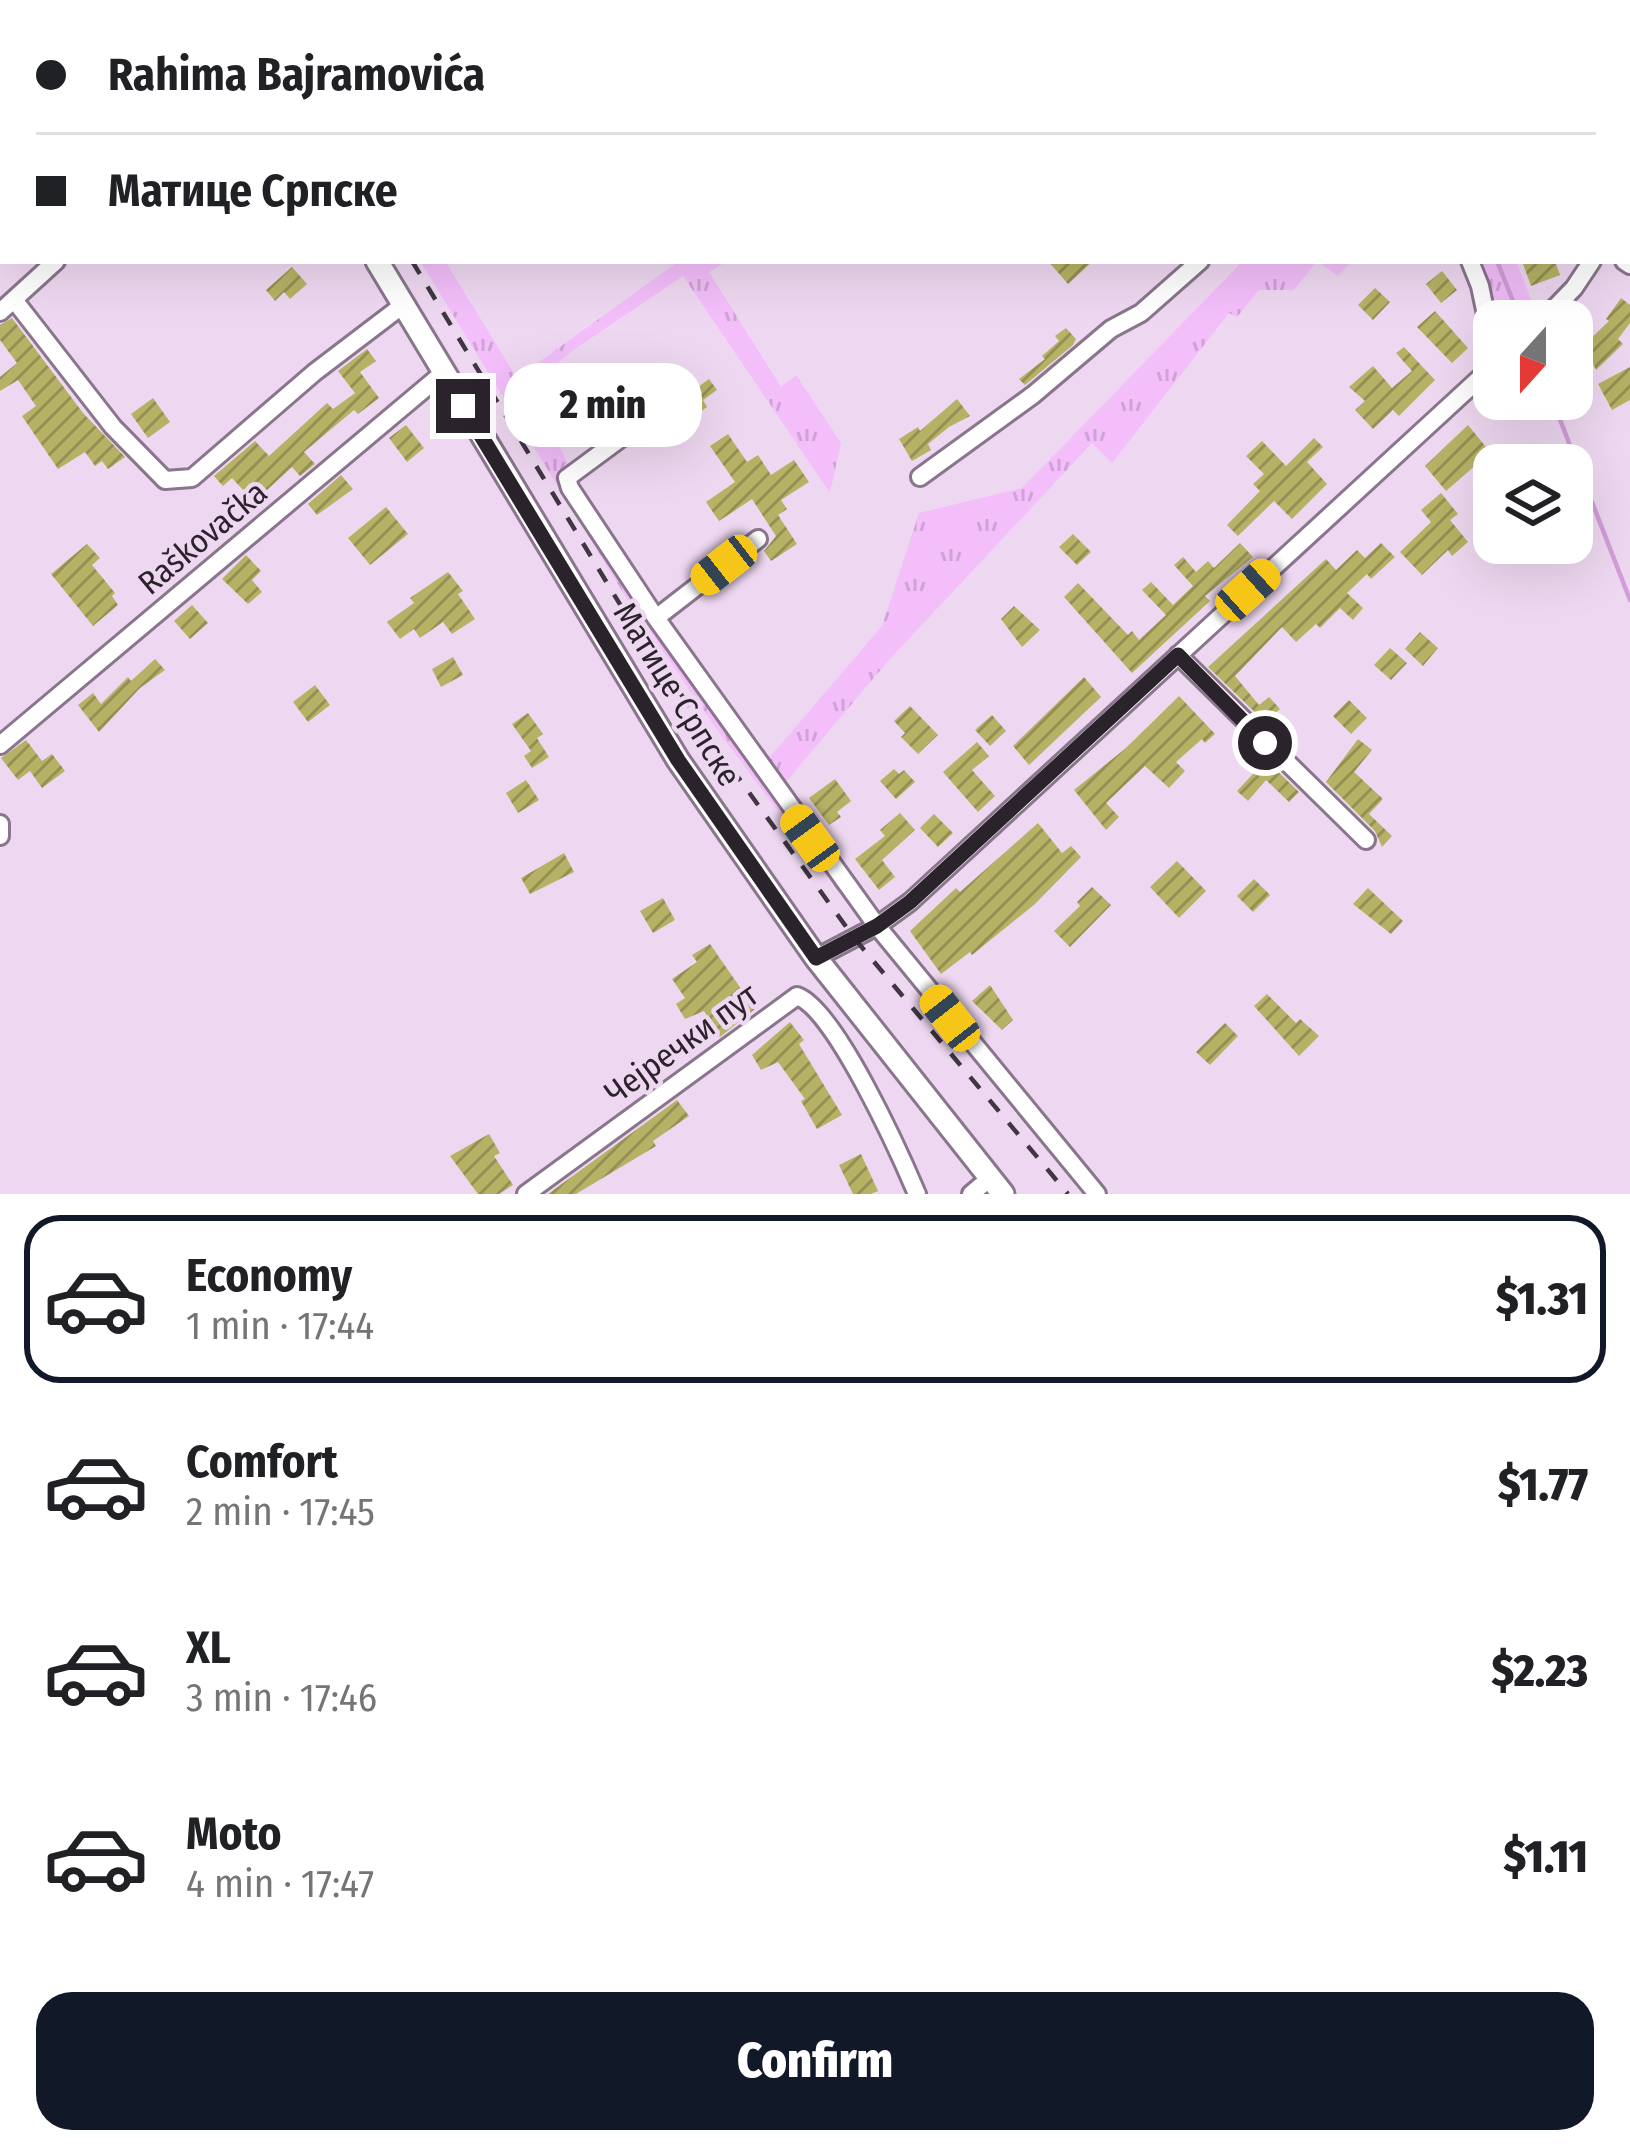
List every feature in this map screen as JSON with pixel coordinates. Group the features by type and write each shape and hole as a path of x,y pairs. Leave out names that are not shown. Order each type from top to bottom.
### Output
{"main road":[{"name":"Матице Српске","path":"379,264 678,760 816,958 997,1186"}],"street":[{"path":"53,264 8,306 113,427 165,480 175,482 192,478 315,372 403,305"},
{"path":"920,477 1033,395 1111,329 1141,313 1197,264"},
{"path":"1471,264 1483,300"},
{"path":"1562,300 1590,264"},
{"name":"Raškovačka","path":"0,746 442,374"},
{"path":"816,958 877,926 910,902 1473,383"},
{"path":"656,412 567,478 570,488 656,618 877,926 1097,1194"},
{"path":"656,618 758,539"},
{"path":"1178,655 1366,840"},
{"path":"0,824 0,836"},
{"name":"Чејречки пут","path":"526,1194 797,996 810,1001 831,1028 889,1130 917,1194"},
{"path":"971,1194 997,1186"}],"green space":[{"path":"422,264 447,264 517,378 675,264 722,264 709,272 781,387 796,375 841,443 830,493 683,276 572,351 532,385 573,476 566,481 866,911 858,918 715,727 627,599"},
{"path":"1240,264 1315,264 1294,290 1259,290 1237,317 1229,313 1112,463 1092,443 889,660 784,784 764,764 882,626 919,513 1022,488"},
{"path":"1321,264 1349,264 1338,276"},
{"path":"1475,264 1517,264 1531,300 1490,300"}],"building":[{"path":"1051,264 1090,264 1068,284"},
{"path":"1523,264 1556,264 1560,275 1531,286"},
{"path":"292,267 307,284 290,299 284,292 275,301 266,290"},
{"path":"1442,271 1457,290 1441,303 1426,284"},
{"path":"1375,288 1390,302 1373,320 1358,305"},
{"path":"1621,298 1630,305 1630,323 1618,339 1623,344 1596,370 1593,336 1609,321"},
{"path":"1435,311 1468,348 1452,363 1417,327"},
{"path":"12,318 83,413 125,457 108,469 102,461 95,466 85,452 58,469 22,416 36,406 18,380 0,391 0,377 17,363 0,340 0,325"},
{"path":"1066,328 1076,339 1073,345 1025,385 1019,379 1045,359 1042,356 1059,341 1055,336"},
{"path":"1404,347 1435,380 1399,416 1393,410 1373,429 1355,410 1365,401 1349,387 1373,366 1392,388 1412,371 1396,353"},
{"path":"367,349 376,361 360,372 379,398 358,414 354,410 304,452 315,464 300,476 292,467 254,502 232,478 223,486 214,476 255,441 269,456 327,403 333,409 355,393 338,371"},
{"path":"1630,367 1630,400 1612,410 1598,384"},
{"path":"656,373 669,391 645,404 634,389"},
{"path":"709,379 717,390 703,400 707,407 690,419 678,402"},
{"path":"153,398 170,422 148,438 131,414"},
{"path":"957,399 970,416 949,427 928,444 931,450 912,461 899,439 918,427 920,431"},
{"path":"406,425 424,448 407,462 389,438"},
{"path":"1468,425 1484,444 1473,444 1473,467 1446,491 1425,466"},
{"path":"728,434 747,462 758,455 771,475 794,460 809,482 781,500 787,509 778,515 797,544 771,561 764,551 776,536 752,499 719,521 706,502 735,482 710,446"},
{"path":"1314,438 1323,447 1307,462 1327,484 1292,519 1274,501 1238,536 1227,525 1260,491 1253,484 1264,474 1246,456 1262,441 1286,466"},
{"path":"341,475 353,489 317,515 308,504"},
{"path":"1441,493 1458,514 1450,520 1468,542 1452,556 1448,550 1422,575 1400,552 1431,522 1421,510"},
{"path":"386,507 408,534 370,565 348,538"},
{"path":"1073,534 1091,552 1077,565 1059,547"},
{"path":"1240,543 1253,557 1205,596 1210,601 1132,673 1064,597 1078,583 1128,635 1132,631 1139,640 1166,615 1142,590 1151,582 1173,605 1193,586 1174,565 1183,557 1196,572 1208,561 1214,568"},
{"path":"1381,543 1395,557 1347,593 1363,608 1353,620 1340,608 1296,642 1282,627 1235,676 1259,705 1269,697 1280,709 1265,722 1208,667 1326,559 1336,570 1357,550 1365,558"},
{"path":"87,544 100,558 92,565 115,593 112,596 118,605 93,626 51,574"},
{"path":"246,555 261,571 252,580 262,592 248,604 222,579"},
{"path":"448,572 475,619 452,634 443,622 420,638 414,629 400,639 387,622 414,603 410,598"},
{"path":"192,605 208,623 190,639 174,621"},
{"path":"1014,606 1040,630 1022,647 1001,619"},
{"path":"1420,632 1438,648 1423,666 1405,649"},
{"path":"1390,648 1407,663 1391,680 1374,665"},
{"path":"453,657 463,675 441,687 432,669"},
{"path":"155,659 165,670 140,688 99,732 78,705 93,693 101,704"},
{"path":"1084,677 1101,697 1029,765 1013,746"},
{"path":"315,685 330,705 308,722 293,702"},
{"path":"1179,696 1215,734 1176,762 1185,771 1169,788 1145,766 1106,803 1119,817 1106,830 1074,790"},
{"path":"1349,700 1367,718 1351,734 1333,716"},
{"path":"910,706 938,735 918,754 901,737 905,733 894,721"},
{"path":"528,713 543,734 537,738 549,757 532,768 524,756 531,751 512,724"},
{"path":"992,715 1006,731 990,746 975,730"},
{"path":"1358,739 1372,750 1354,772 1383,799 1369,814 1392,836 1382,847 1375,831 1326,782"},
{"path":"26,740 42,761 52,754 65,771 42,788 30,771 18,780 1,758"},
{"path":"977,742 989,756 972,770 995,796 978,812 943,772"},
{"path":"1266,760 1299,792 1289,802 1266,780 1248,801 1237,791"},
{"path":"894,769 899,774 904,770 915,782 896,799 880,781"},
{"path":"835,779 851,801 829,825 809,798"},
{"path":"526,780 539,800 518,813 506,793"},
{"path":"900,813 915,830 882,860 895,877 879,890 855,859 885,836 880,830"},
{"path":"934,814 953,833 938,847 920,828"},
{"path":"1038,823 1062,853 1071,846 1081,857 1035,904 941,974 910,931"},
{"path":"564,853 574,872 530,894 521,878"},
{"path":"1177,861 1206,891 1179,918 1150,887"},
{"path":"1254,879 1270,895 1253,912 1237,896"},
{"path":"1092,887 1111,905 1070,947 1054,931"},
{"path":"1368,888 1403,921 1391,934 1353,904"},
{"path":"663,898 675,920 653,933 640,911"},
{"path":"710,944 755,1009 720,1037 704,1011 685,1019 676,1004 685,998 672,979 697,962 692,955"},
{"path":"990,985 1013,1020 1002,1030 972,1001"},
{"path":"1267,994 1296,1023 1300,1019 1319,1036 1299,1056 1254,1006"},
{"path":"790,1022 842,1115 817,1129 801,1101 805,1099 778,1062 761,1070 752,1055"},
{"path":"1225,1023 1238,1036 1210,1065 1196,1052"},
{"path":"677,1100 689,1116 653,1141 656,1146 576,1194 548,1194"},
{"path":"489,1134 500,1153 494,1156 513,1185 499,1194 478,1194 450,1156"},
{"path":"861,1154 878,1191 871,1194 853,1194 839,1165"}],"waterway":[{"path":"1498,264 1513,300"},
{"path":"1560,420 1630,600"}],"railway":[{"path":"414,264 624,611 735,773 855,939 1068,1194"}],"route":[{"path":"463,406 678,760 816,958 877,926 910,902 1178,655 1265,743"}]}
